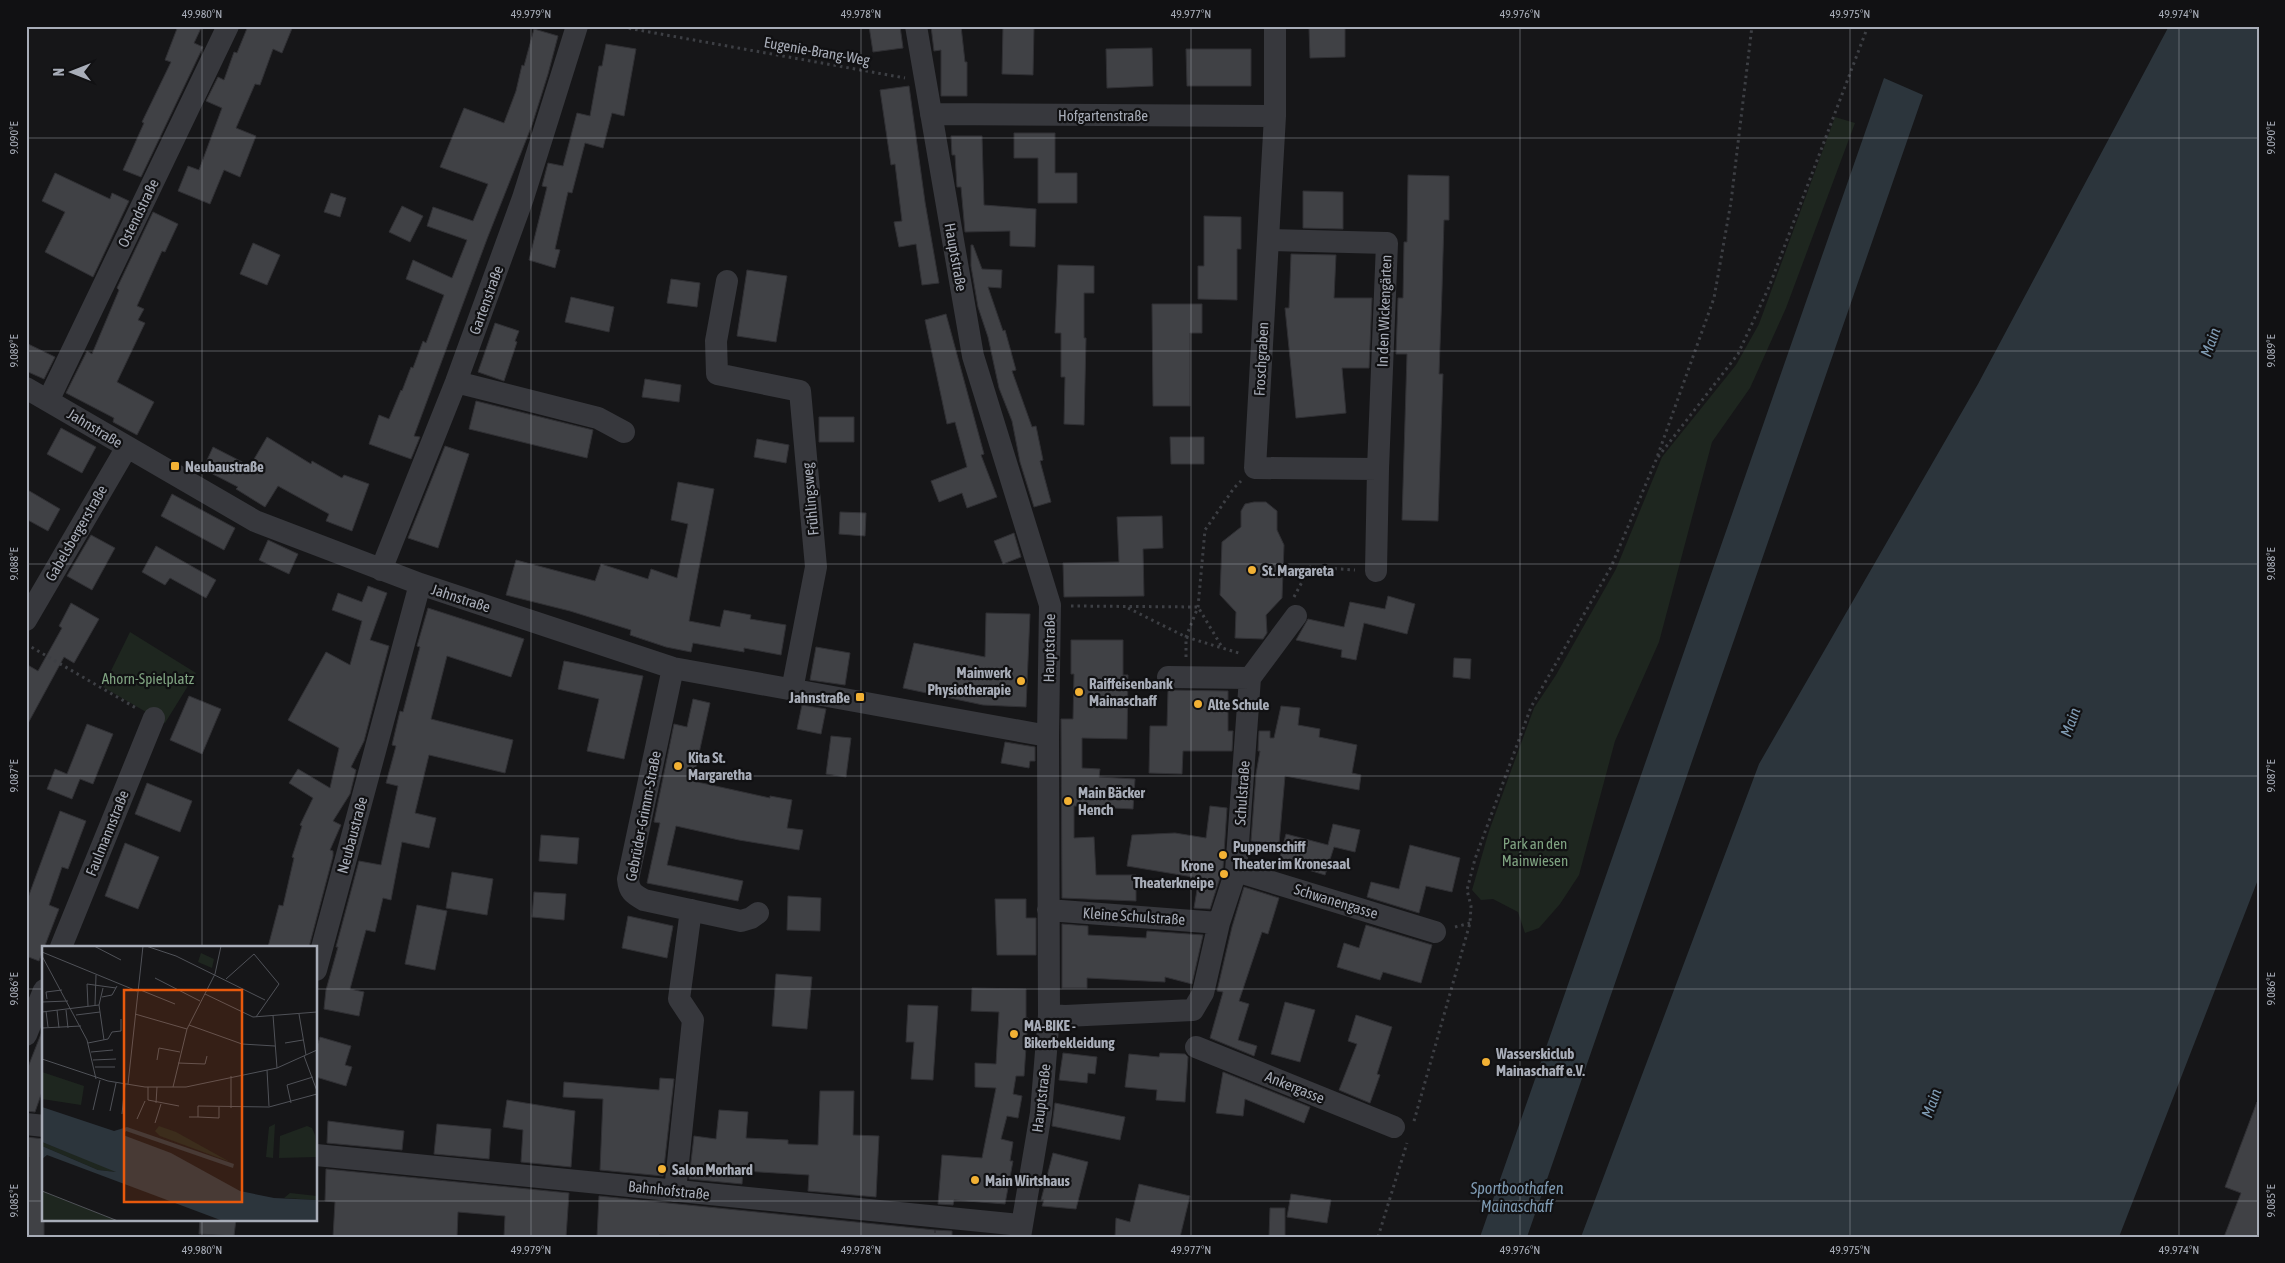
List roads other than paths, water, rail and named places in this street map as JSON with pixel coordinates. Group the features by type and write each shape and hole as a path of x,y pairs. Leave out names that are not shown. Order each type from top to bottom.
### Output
{"street":[{"name":"Ostendstraße","path":"49,400 228,26"},
{"name":"Gartenstraße","path":"382,570 456,382 523,198 577,26"},
{"name":"Hauptstraße","path":"916,26 973,356 1050,605 1048,736 1049,1015 1041,1113 1021,1231"},
{"name":"Froschgraben","path":"1275,26 1275,116 1255,468 1378,469"},
{"name":"Hofgartenstraße","path":"930,114 1275,116"},
{"name":"In den Wickengärten","path":"1268,240 1387,243 1378,469"},
{"name":"Frühlingsweg","path":"727,281 716,342 717,374 800,391 816,567 792,690"},
{"path":"456,382 598,418 624,432"},
{"name":"Jahnstraße","path":"26,388 255,521 420,584 673,668 1048,736"},
{"name":"Gabelsbergerstraße","path":"26,620 127,447"},
{"path":"1376,571 1378,469"},
{"name":"Neubaustraße","path":"318,963 420,584"},
{"path":"1177,677 1250,667 1296,616"},
{"name":"Schulstraße","path":"1049,1015 1065,1016 1193,1010 1203,993 1219,923 1236,871 1250,667"},
{"name":"Gebrüder-Grimm-Straße","path":"673,668 628,879 629,888 632,893 644,900 741,921 751,918 758,913"},
{"name":"Faulmannstraße","path":"61,946 154,718"},
{"name":"Schwanengasse","path":"1236,871 1435,932"},
{"path":"675,1191 693,1020 679,999 691,910"},
{"name":"Kleine Schulstraße","path":"1048,910 1219,923"},
{"path":"26,1035 42,995"},
{"name":"Ankergasse","path":"1196,1047 1405,1129"},
{"path":"26,1124 42,1126"},
{"name":"Bahnhofstraße","path":"318,1155 675,1191 1021,1231"}],"water":[{"name":"Main","path":"2169,26 2259,26 2259,877 2119,1237 1581,1237 1759,764 1978,384"},
{"name":"Sportboothafen Mainaschaff","path":"1884,78 1923,95 1527,1237 1480,1237"}],"place":[{"name":"Neubaustraße","path":"175,466"},
{"name":"St. Margareta","path":"1252,570"},
{"name":"Mainwerk Physiotherapie","path":"1021,681"},
{"name":"Raiffeisenbank Mainaschaff","path":"1079,692"},
{"name":"Jahnstraße","path":"860,697"},
{"name":"Alte Schule","path":"1198,704"},
{"name":"Kita St. Margaretha","path":"678,766"},
{"name":"Main Bäcker Hench","path":"1068,801"},
{"name":"Puppenschiff Theater im Kronesaal","path":"1223,855"},
{"name":"Krone Theaterkneipe","path":"1224,874"},
{"name":"MA-BIKE - Bikerbekleidung","path":"1014,1034"},
{"name":"Wasserskiclub Mainaschaff e.V.","path":"1486,1062"},
{"name":"Salon Morhard","path":"662,1169"},
{"name":"Main Wirtshaus","path":"975,1180"}],"park label":[{"name":"Ahorn-Spielplatz","path":"148,678"},
{"name":"Park an den Mainwiesen","path":"1535,852"}]}
